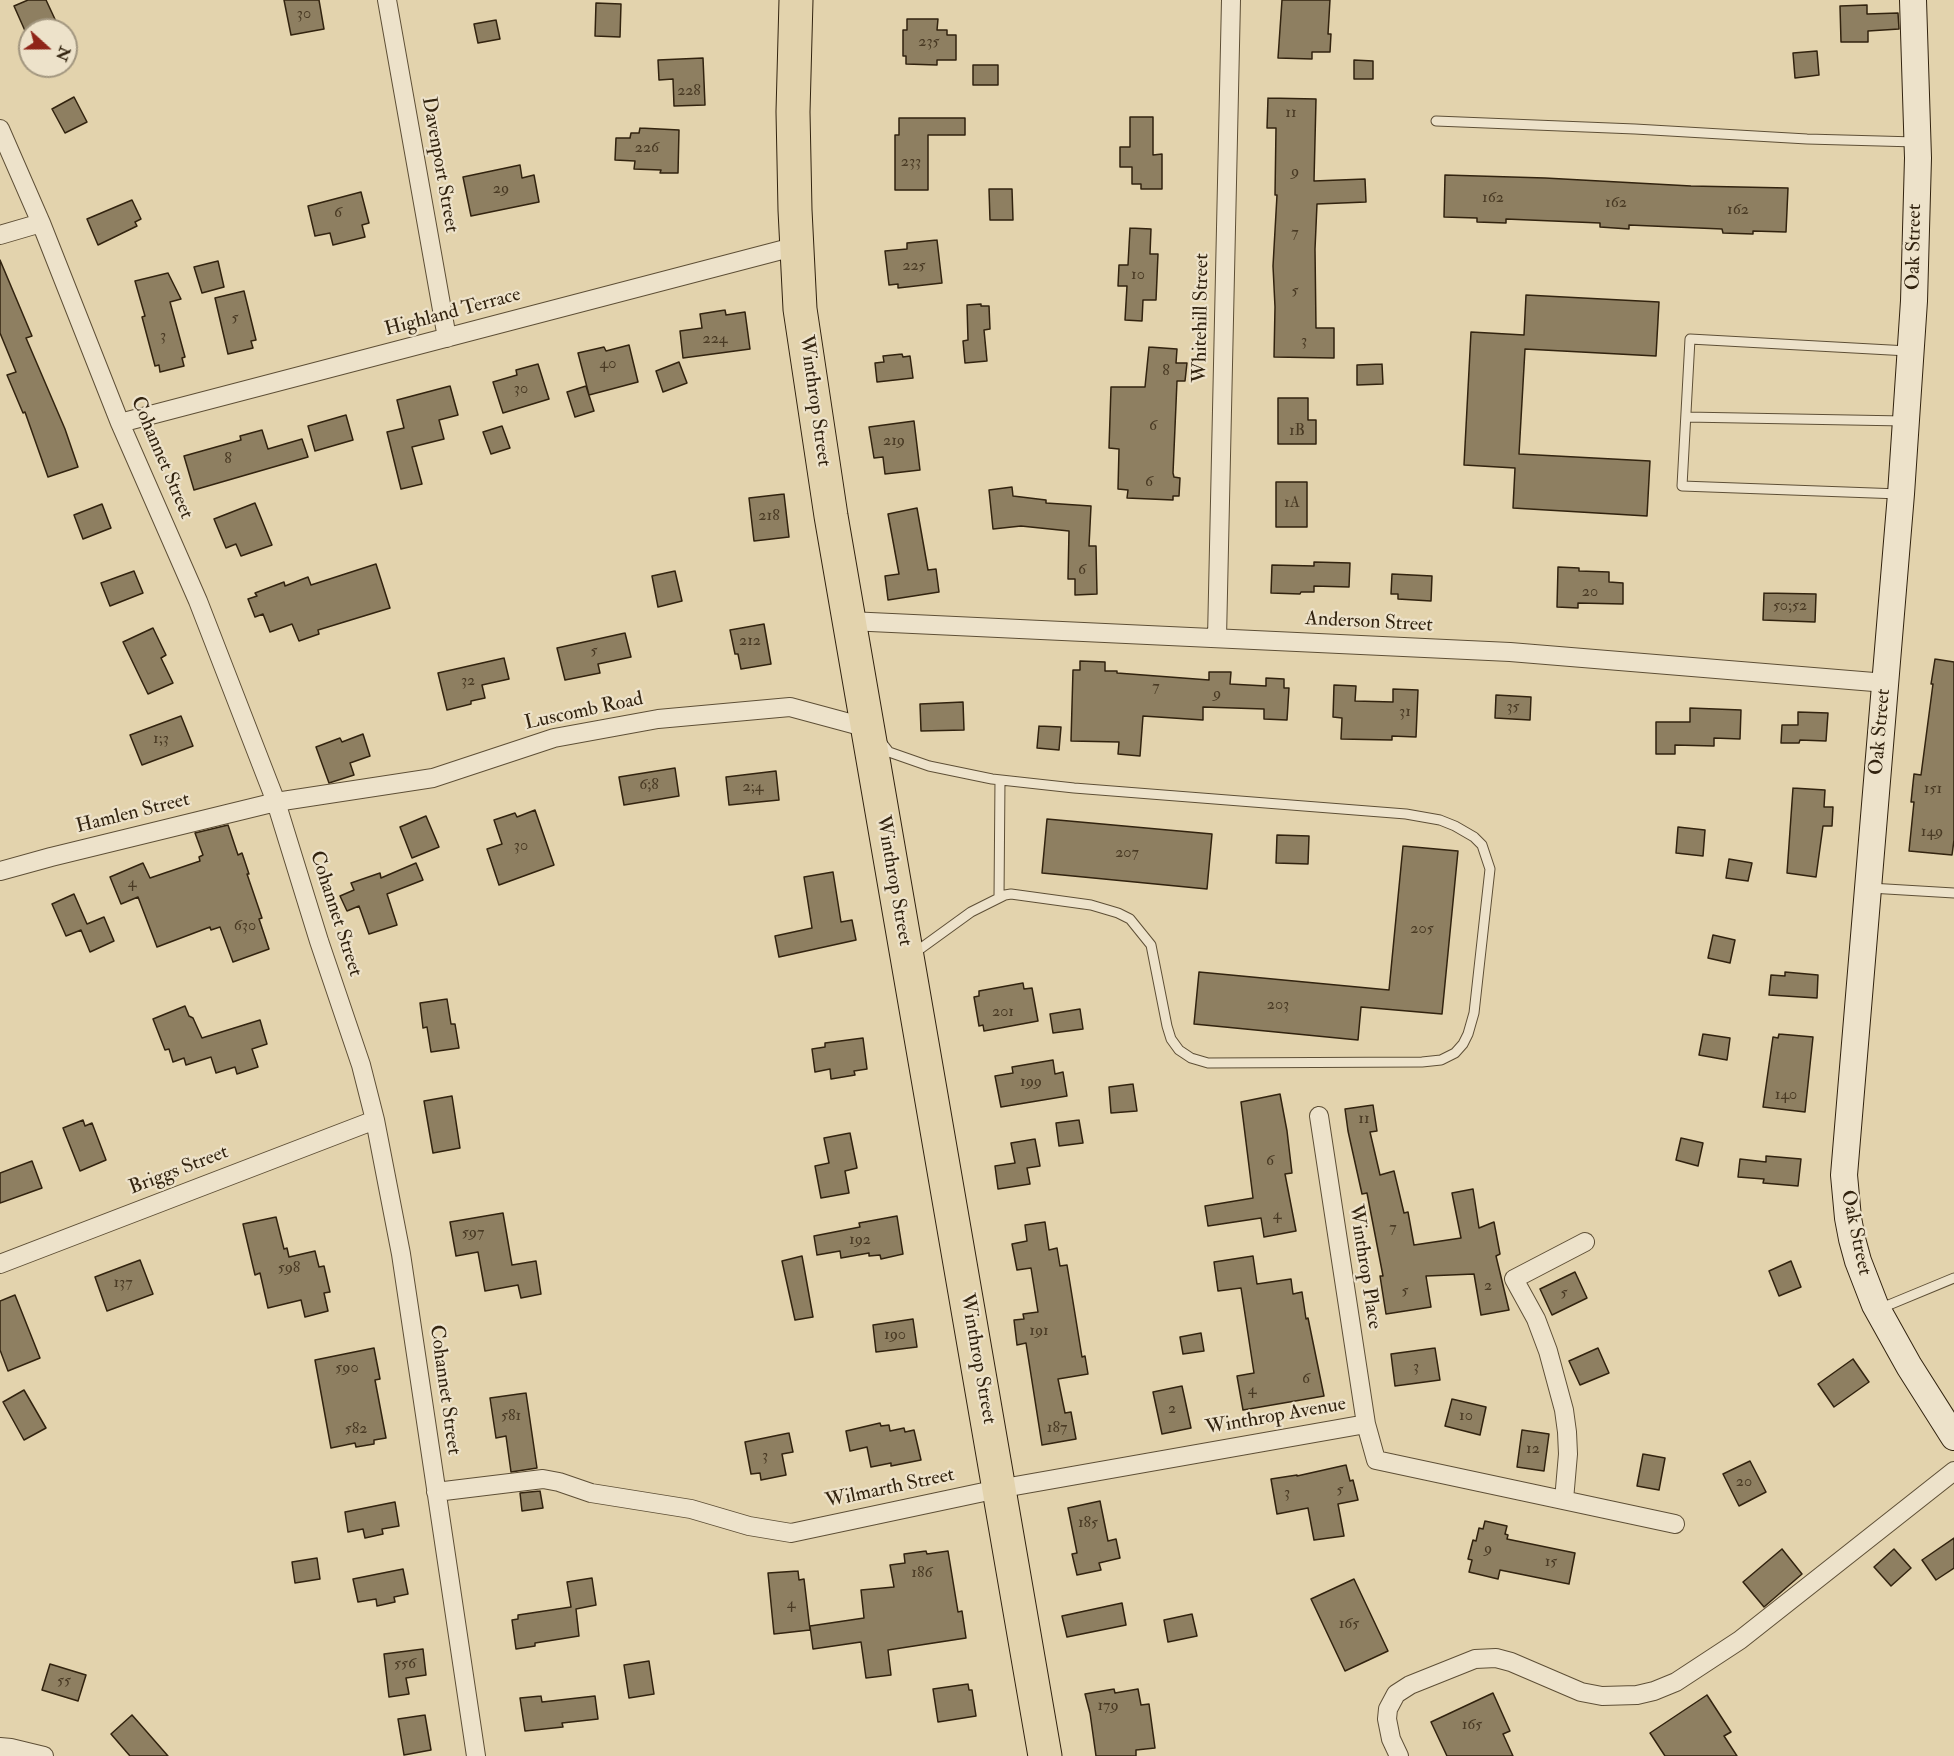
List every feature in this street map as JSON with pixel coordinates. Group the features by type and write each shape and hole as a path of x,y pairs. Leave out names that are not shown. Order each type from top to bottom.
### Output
{"highway":[{"name":"Winthrop Street","path":"796,0 793,112 800,309 829,505 1045,1756"}],"street":[{"name":"Davenport Street","path":"387,0 447,338"},
{"name":"Whitehill Street","path":"1217,638 1231,0"},
{"name":"Oak Street","path":"1913,0 1917,142 1914,301 1886,683 1844,1175 1852,1239 1877,1310 1954,1437"},
{"name":"Cohannet Street","path":"0,129 41,224 120,423 198,601 276,802 319,941 361,1065 375,1120 401,1254 476,1756"},
{"path":"0,235 41,224"},
{"name":"Highland Terrace","path":"120,423 797,246"},
{"name":"Anderson Street","path":"849,621 1510,652 1886,683"},
{"name":"Luscomb Road","path":"276,802 433,778 554,738 658,719 790,707 868,728"},
{"name":"Hamlen Street","path":"0,871 276,802"},
{"name":"Winthrop Place","path":"1319,1116 1366,1424"},
{"name":"Briggs Street","path":"0,1264 375,1120"},
{"path":"1564,1500 1568,1454 1564,1410 1548,1351 1536,1319 1514,1279 1585,1242"},
{"name":"Winthrop Avenue","path":"998,1489 1366,1424 1376,1460 1675,1524"},
{"path":"1399,1756 1387,1719 1388,1709 1396,1694 1410,1685 1475,1659 1496,1658 1511,1662 1581,1692 1602,1696 1637,1695 1676,1682 1740,1640 1954,1471"},
{"name":"Wilmarth Street","path":"436,1492 543,1479 560,1482 591,1493 691,1509 749,1526 791,1533 998,1489"},
{"path":"0,1747 44,1756"}],"lane":[{"path":"1436,121 1806,139 1917,142"},
{"path":"1901,494 1682,486 1690,339 1911,351"},
{"path":"1686,417 1906,421"},
{"path":"868,728 890,752 939,768 1000,780 1406,814 1440,820 1465,831 1482,845 1490,869 1474,1013 1468,1034 1459,1049 1450,1057 1441,1060 1208,1063 1191,1058 1179,1050 1171,1039 1151,945 1130,919 1091,905 1011,894 999,897 971,912 907,959"},
{"path":"999,897 1000,780"},
{"path":"1867,888 1954,893"},
{"path":"1877,1310 1954,1278"}],"building":[{"path":"28,0 46,0 54,18 19,18 14,6"},
{"path":"284,0 319,0 324,29 291,35"},
{"path":"1282,0 1330,0 1328,34 1331,34 1330,52 1312,52 1312,59 1278,58"},
{"path":"596,3 621,4 620,37 595,36"},
{"path":"1867,5 1867,14 1898,13 1899,29 1868,31 1868,42 1841,42 1840,6"},
{"path":"907,19 938,19 937,30 947,30 947,35 956,35 956,60 937,60 937,65 906,64 906,56 903,56 903,30 907,30"},
{"path":"496,20 500,39 478,43 474,24"},
{"path":"1817,51 1819,75 1795,78 1793,53"},
{"path":"703,58 705,105 674,106 673,79 659,80 658,60"},
{"path":"1354,60 1373,61 1373,79 1354,79"},
{"path":"973,65 998,65 998,85 973,85"},
{"path":"74,97 87,122 65,133 52,109"},
{"path":"1268,98 1316,99 1314,181 1365,179 1366,202 1317,204 1316,328 1334,328 1334,358 1274,357 1276,128 1267,128"},
{"path":"1130,117 1153,117 1153,155 1162,154 1162,189 1141,189 1141,184 1132,184 1132,167 1120,167 1120,147 1130,147"},
{"path":"899,118 965,118 965,135 928,135 928,190 895,190 895,135 899,135"},
{"path":"640,128 679,130 678,173 634,169 635,161 615,160 616,138 630,138 631,133 639,133"},
{"path":"520,165 522,178 534,175 539,202 471,216 463,177"},
{"path":"1445,175 1788,188 1786,232 1723,233 1722,229 1629,225 1629,229 1600,227 1600,223 1506,219 1506,223 1477,222 1477,218 1444,217"},
{"path":"989,189 1012,189 1013,220 990,220"},
{"path":"361,192 369,223 362,225 365,237 333,245 330,233 315,236 308,206"},
{"path":"132,200 141,219 135,222 137,226 98,245 87,219"},
{"path":"1130,228 1151,229 1150,254 1158,254 1156,300 1143,300 1142,321 1125,320 1127,286 1118,286 1119,265 1128,265"},
{"path":"937,240 942,283 898,288 898,284 889,285 885,251 907,249 907,243"},
{"path":"0,260 32,336 26,338 65,429 78,467 48,477 25,412 23,413 7,375 16,372 0,333"},
{"path":"218,261 224,287 202,293 194,267"},
{"path":"168,273 181,299 170,302 185,357 182,358 184,366 160,372 159,365 155,366 135,281"},
{"path":"244,291 256,340 251,341 253,348 228,354 215,298"},
{"path":"1526,295 1659,302 1656,356 1525,349 1519,454 1650,461 1647,516 1513,508 1515,468 1464,465 1471,332 1524,335"},
{"path":"981,304 981,306 989,306 990,329 984,330 987,361 965,363 963,341 968,340 967,305"},
{"path":"725,310 726,315 745,312 750,349 683,358 680,331 702,328 700,314"},
{"path":"629,345 638,382 589,395 578,353 604,347 606,351"},
{"path":"1149,347 1177,349 1176,363 1187,363 1185,381 1177,381 1173,473 1174,477 1180,478 1179,496 1173,496 1173,500 1127,498 1128,490 1118,489 1119,449 1109,448 1111,387 1145,387"},
{"path":"902,354 903,357 910,356 913,378 877,382 875,363 884,362 883,356"},
{"path":"679,362 687,383 663,392 656,371"},
{"path":"538,364 549,399 503,413 493,382 517,375 516,370"},
{"path":"1382,364 1383,384 1357,385 1357,365"},
{"path":"450,386 458,415 439,420 444,439 412,447 422,484 401,489 387,432 404,428 397,400"},
{"path":"586,386 594,411 575,417 567,392"},
{"path":"1278,398 1308,398 1308,420 1316,420 1316,444 1278,444"},
{"path":"346,415 353,440 315,451 308,426"},
{"path":"914,421 920,470 885,474 883,457 874,458 869,427"},
{"path":"502,426 510,448 491,454 483,432"},
{"path":"262,430 268,449 302,439 308,457 194,490 184,456 241,440 240,436"},
{"path":"1276,482 1307,482 1307,527 1276,527"},
{"path":"1012,487 1013,496 1046,500 1046,503 1091,506 1089,546 1096,546 1097,594 1075,595 1075,579 1068,579 1069,531 1021,526 993,529 989,490"},
{"path":"784,494 789,537 754,541 749,498"},
{"path":"255,503 272,545 241,556 236,544 226,548 214,519"},
{"path":"102,504 111,528 83,539 74,515"},
{"path":"917,508 928,570 936,569 939,592 888,600 885,576 899,574 888,514"},
{"path":"1314,562 1350,563 1349,587 1314,586 1314,592 1271,593 1272,565 1314,566"},
{"path":"376,564 390,608 318,630 319,634 299,641 292,624 270,632 263,614 255,617 248,599 257,596 255,593 284,582 285,586 308,577 311,585"},
{"path":"1558,567 1579,568 1579,571 1609,572 1609,582 1623,583 1623,604 1578,603 1578,608 1557,607"},
{"path":"134,571 143,593 110,606 101,583"},
{"path":"675,571 682,601 658,607 652,576"},
{"path":"1392,574 1432,576 1431,601 1398,599 1398,594 1391,594"},
{"path":"1764,593 1816,594 1815,622 1763,620"},
{"path":"764,624 771,664 741,669 730,630"},
{"path":"153,628 166,655 161,658 173,683 148,694 123,642"},
{"path":"625,633 631,657 598,664 600,673 565,680 557,648"},
{"path":"504,658 509,679 482,685 485,698 447,710 438,673"},
{"path":"1935,659 1954,662 1954,840 1952,855 1909,851 1914,802 1911,802 1914,774 1921,775"},
{"path":"1080,661 1105,662 1105,671 1117,671 1117,673 1209,680 1209,672 1231,672 1230,684 1266,686 1266,678 1284,679 1284,688 1289,688 1287,720 1264,719 1264,709 1203,707 1203,720 1143,716 1140,756 1118,754 1119,742 1071,741 1073,670 1080,670"},
{"path":"1334,685 1356,686 1355,701 1393,702 1393,689 1418,690 1416,737 1392,736 1392,740 1341,739 1342,718 1333,717"},
{"path":"1496,695 1531,697 1530,720 1495,718"},
{"path":"963,702 964,730 921,731 920,704"},
{"path":"1690,708 1741,710 1740,739 1714,738 1714,746 1675,745 1675,754 1656,754 1656,722 1690,722"},
{"path":"1798,712 1828,713 1826,741 1800,740 1799,743 1781,743 1782,725 1798,725"},
{"path":"181,716 193,746 142,765 130,735"},
{"path":"1039,726 1061,727 1059,750 1037,748"},
{"path":"363,734 370,756 350,763 354,775 329,783 316,747 340,738 342,742"},
{"path":"675,768 679,796 624,805 619,777"},
{"path":"776,771 779,800 729,805 726,777"},
{"path":"1793,788 1825,790 1824,807 1833,807 1832,826 1823,826 1816,877 1787,873"},
{"path":"535,810 554,865 499,885 487,849 502,844 494,820 515,813 517,817"},
{"path":"426,816 439,847 412,858 400,827"},
{"path":"1047,819 1212,834 1207,889 1042,873"},
{"path":"228,825 238,855 242,853 249,874 247,874 262,918 259,919 269,949 233,962 220,927 211,930 210,927 157,947 138,897 121,904 110,877 143,863 150,878 200,861 199,857 203,855 195,833"},
{"path":"1678,827 1705,830 1703,856 1676,853"},
{"path":"1277,835 1309,836 1308,864 1276,863"},
{"path":"1403,846 1458,851 1442,1014 1361,1007 1358,1040 1194,1024 1199,972 1389,990"},
{"path":"1729,859 1752,863 1748,881 1726,878"},
{"path":"416,863 423,880 387,894 397,925 369,934 359,906 347,911 340,896 354,890 351,883 380,873 381,878"},
{"path":"833,872 841,922 852,920 856,940 779,957 775,936 812,928 804,877"},
{"path":"74,894 87,924 104,917 114,941 90,952 81,930 66,936 52,904"},
{"path":"1713,935 1735,940 1730,963 1708,958"},
{"path":"1785,972 1818,975 1817,998 1769,995 1771,975 1785,976"},
{"path":"1023,983 1024,989 1032,988 1038,1021 984,1031 983,1025 979,1026 974,997 979,996 979,991"},
{"path":"447,999 451,1024 455,1024 459,1048 431,1052 427,1027 423,1028 420,1003"},
{"path":"185,1006 202,1038 260,1020 267,1044 252,1049 258,1067 237,1074 235,1067 216,1073 211,1057 186,1065 184,1058 173,1062 169,1049 165,1050 153,1019"},
{"path":"1080,1009 1083,1029 1053,1033 1050,1014"},
{"path":"1703,1034 1730,1038 1727,1060 1699,1055"},
{"path":"1779,1034 1813,1037 1805,1112 1763,1107 1773,1037 1778,1038"},
{"path":"863,1038 867,1069 854,1071 855,1075 831,1079 830,1069 815,1072 812,1049 825,1047 825,1043"},
{"path":"1053,1060 1055,1074 1063,1072 1067,1096 1001,1107 995,1076 1013,1073 1012,1067"},
{"path":"1133,1084 1137,1111 1111,1113 1109,1087"},
{"path":"1280,1094 1292,1173 1285,1174 1296,1231 1264,1237 1261,1218 1208,1226 1205,1206 1253,1198 1241,1102"},
{"path":"452,1096 460,1148 433,1153 424,1101"},
{"path":"1373,1105 1377,1131 1370,1132 1380,1175 1394,1171 1404,1213 1408,1212 1414,1245 1461,1238 1452,1193 1473,1189 1479,1228 1494,1222 1500,1254 1496,1256 1509,1310 1481,1315 1474,1274 1426,1276 1431,1307 1386,1314 1380,1276 1383,1276 1367,1193 1362,1194 1345,1109"},
{"path":"83,1120 85,1126 92,1123 106,1160 80,1171 63,1128"},
{"path":"1079,1120 1083,1143 1059,1146 1056,1123"},
{"path":"850,1133 857,1168 845,1171 849,1193 821,1198 815,1166 829,1163 824,1138"},
{"path":"1681,1138 1703,1143 1698,1166 1676,1160"},
{"path":"1035,1139 1040,1166 1027,1168 1030,1184 998,1189 995,1166 1015,1163 1011,1143"},
{"path":"1766,1156 1801,1159 1798,1186 1763,1183 1764,1179 1738,1177 1740,1159 1766,1162"},
{"path":"32,1161 42,1188 0,1203 0,1173"},
{"path":"503,1213 512,1265 536,1261 541,1294 521,1298 518,1285 485,1291 478,1252 456,1256 450,1222"},
{"path":"897,1216 903,1254 881,1259 880,1255 869,1256 869,1253 841,1258 840,1251 817,1255 814,1236 860,1227 859,1223"},
{"path":"276,1217 284,1249 287,1248 289,1257 315,1251 319,1267 324,1266 330,1292 324,1293 328,1311 305,1317 301,1300 268,1308 260,1273 255,1275 243,1224"},
{"path":"1045,1222 1049,1250 1057,1248 1060,1266 1067,1265 1082,1357 1085,1356 1088,1374 1058,1379 1065,1413 1071,1412 1076,1439 1042,1445 1026,1343 1017,1345 1014,1320 1024,1319 1023,1314 1038,1312 1031,1268 1017,1270 1012,1244 1027,1241 1025,1225"},
{"path":"802,1256 813,1317 795,1320 782,1261"},
{"path":"1253,1256 1257,1284 1291,1279 1293,1294 1302,1292 1324,1396 1243,1410 1237,1376 1254,1373 1241,1288 1218,1291 1214,1262"},
{"path":"140,1260 153,1294 107,1311 95,1277"},
{"path":"1791,1261 1801,1287 1779,1296 1769,1271"},
{"path":"1575,1272 1587,1298 1552,1315 1540,1289"},
{"path":"15,1295 40,1358 8,1371 0,1350 0,1301"},
{"path":"913,1319 917,1347 876,1352 873,1325"},
{"path":"1201,1333 1204,1351 1183,1354 1180,1337"},
{"path":"374,1348 380,1379 375,1380 386,1438 374,1440 374,1444 356,1447 355,1443 331,1448 315,1360"},
{"path":"1435,1348 1440,1380 1395,1386 1391,1354"},
{"path":"1598,1348 1609,1373 1580,1385 1569,1361"},
{"path":"1853,1359 1869,1382 1834,1407 1818,1384"},
{"path":"1182,1386 1191,1428 1162,1434 1153,1392"},
{"path":"24,1390 46,1428 24,1440 3,1402"},
{"path":"526,1393 537,1468 511,1472 506,1436 496,1438 490,1398"},
{"path":"1452,1399 1486,1407 1480,1435 1445,1426"},
{"path":"880,1423 881,1426 889,1425 890,1431 904,1428 905,1432 914,1430 921,1460 871,1467 867,1447 850,1451 846,1431"},
{"path":"1522,1430 1549,1434 1544,1471 1517,1467"},
{"path":"789,1433 793,1452 782,1454 786,1475 761,1480 760,1473 751,1474 745,1442"},
{"path":"1643,1454 1665,1458 1659,1490 1637,1486"},
{"path":"1750,1461 1766,1492 1739,1506 1723,1474"},
{"path":"1346,1465 1358,1500 1338,1504 1344,1536 1314,1540 1308,1508 1277,1514 1271,1479 1297,1476"},
{"path":"540,1491 543,1508 522,1511 520,1493"},
{"path":"1100,1501 1108,1541 1116,1539 1120,1558 1099,1563 1101,1570 1077,1575 1072,1554 1077,1553 1068,1508"},
{"path":"395,1502 399,1526 382,1529 383,1534 365,1538 363,1529 348,1532 345,1512"},
{"path":"1485,1521 1507,1526 1505,1534 1508,1535 1507,1539 1575,1553 1569,1584 1500,1570 1498,1579 1469,1572 1472,1560 1468,1559 1473,1540 1476,1541 1479,1528 1483,1529"},
{"path":"1954,1538 1954,1568 1936,1580 1922,1560"},
{"path":"1782,1549 1802,1574 1764,1607 1743,1582"},
{"path":"1894,1549 1911,1568 1891,1586 1874,1567"},
{"path":"926,1551 927,1554 948,1551 958,1612 962,1611 966,1638 888,1650 891,1675 866,1678 861,1642 813,1649 810,1626 864,1618 861,1590 894,1587 890,1565 905,1563 904,1554"},
{"path":"317,1558 320,1579 295,1583 292,1562"},
{"path":"403,1569 408,1594 394,1597 395,1602 377,1606 376,1599 358,1602 353,1579"},
{"path":"798,1571 799,1580 804,1579 810,1630 774,1634 768,1573"},
{"path":"592,1578 596,1605 576,1609 579,1636 535,1643 535,1646 516,1649 512,1620 518,1619 518,1615 571,1607 567,1582"},
{"path":"1354,1579 1388,1651 1345,1671 1311,1599"},
{"path":"1122,1603 1126,1625 1067,1637 1062,1616"},
{"path":"1192,1614 1197,1636 1168,1642 1164,1620"},
{"path":"423,1649 426,1675 406,1678 409,1694 389,1697 384,1654"},
{"path":"649,1661 654,1694 629,1698 624,1665"},
{"path":"50,1664 86,1675 78,1701 42,1690"},
{"path":"968,1684 969,1690 972,1690 976,1716 938,1722 933,1689"},
{"path":"1114,1689 1115,1693 1138,1689 1141,1705 1149,1704 1155,1748 1136,1750 1136,1756 1096,1756 1085,1694"},
{"path":"1493,1693 1510,1731 1503,1734 1513,1756 1447,1756 1431,1722"},
{"path":"1707,1695 1731,1732 1724,1736 1737,1756 1665,1756 1650,1733"},
{"path":"541,1696 542,1702 595,1696 598,1719 562,1723 563,1727 525,1731 520,1698"},
{"path":"132,1715 168,1756 130,1756 111,1734"},
{"path":"425,1715 431,1750 404,1755 398,1719"}]}
